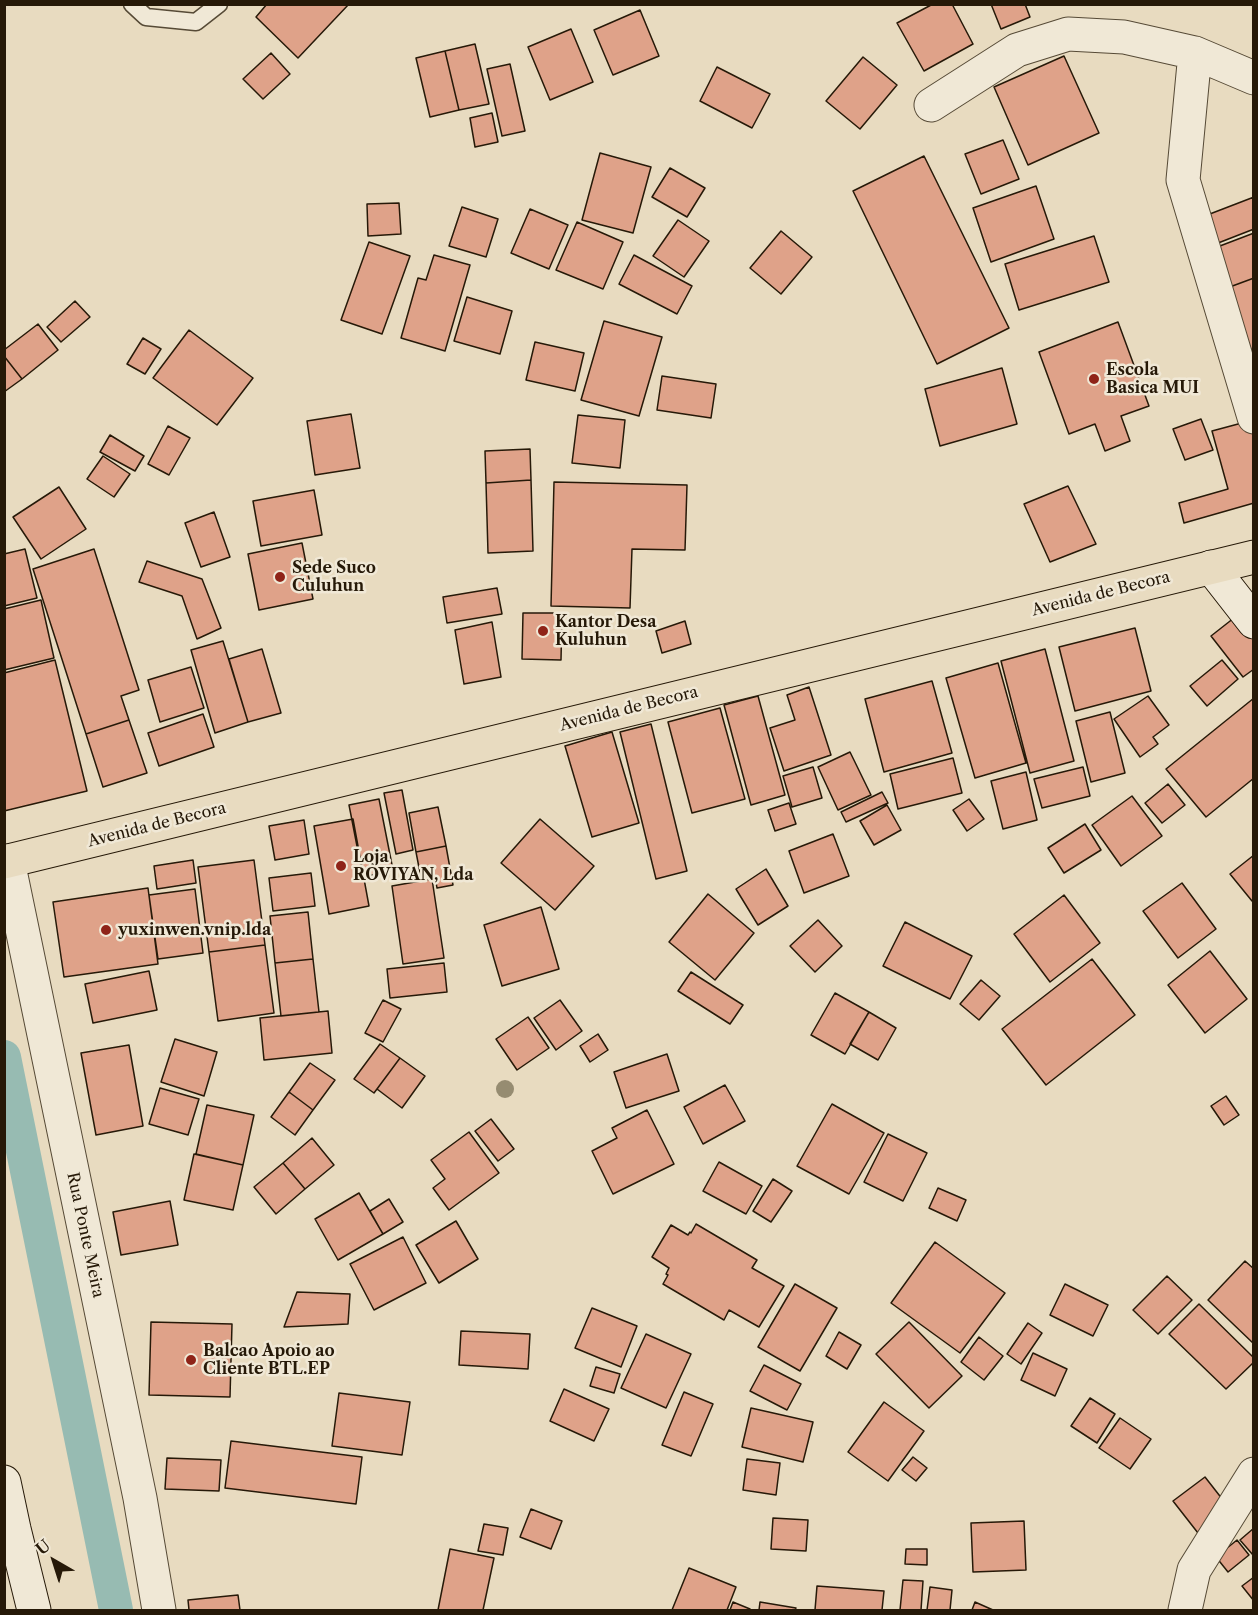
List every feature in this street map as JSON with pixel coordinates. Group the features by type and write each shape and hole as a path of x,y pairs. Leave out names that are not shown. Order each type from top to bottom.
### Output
{"main road":[{"name":"Avenida de Becora","path":"6,862 1254,557"}],"street":[{"path":"931,105 1017,50 1068,34 1124,37 1195,53 1254,78"},
{"path":"1195,53 1183,180 1254,417"},
{"path":"1211,567 1254,622"},
{"name":"Rua Ponte Meira","path":"6,862 140,1498 159,1611"},
{"path":"1185,1611 1194,1570 1254,1474"},
{"path":"4,1482 9,1530 34,1611"}],"lane":[{"path":"132,4 146,17 196,22 219,4"}],"building":[{"path":"267,4 349,4 298,58 256,17"},
{"path":"933,4 952,4 973,44 924,71 897,23"},
{"path":"991,4 1025,4 1030,17 1001,29"},
{"path":"640,10 659,56 613,75 594,30"},
{"path":"571,29 593,82 550,100 528,47"},
{"path":"475,44 489,104 459,110 445,51"},
{"path":"445,51 459,110 430,117 416,58"},
{"path":"271,53 290,74 263,99 243,79"},
{"path":"1064,56 1099,133 1028,165 994,87"},
{"path":"863,57 897,85 860,129 826,101"},
{"path":"510,64 525,131 502,136 487,69"},
{"path":"717,67 770,94 752,128 700,101"},
{"path":"492,113 498,142 475,147 470,118"},
{"path":"1003,140 1019,179 981,194 965,154"},
{"path":"600,153 651,167 633,233 582,220"},
{"path":"924,156 1009,328 937,364 853,191"},
{"path":"670,168 705,188 687,217 652,197"},
{"path":"1036,186 1054,239 991,262 973,208"},
{"path":"1254,197 1254,229 1213,245 1202,217"},
{"path":"399,203 401,234 368,236 367,204"},
{"path":"462,207 498,219 486,257 449,246"},
{"path":"530,209 568,225 549,269 511,253"},
{"path":"678,220 709,241 684,277 653,256"},
{"path":"577,222 623,242 603,289 556,270"},
{"path":"781,231 812,257 781,294 750,268"},
{"path":"1254,233 1254,278 1227,288 1212,249"},
{"path":"1094,236 1109,282 1019,310 1005,264"},
{"path":"369,242 410,256 382,334 341,320"},
{"path":"434,255 470,265 445,351 401,338 418,278 426,280"},
{"path":"634,255 692,286 677,314 619,284"},
{"path":"1254,278 1254,357 1227,288"},
{"path":"467,297 512,311 500,354 454,341"},
{"path":"75,301 90,317 61,342 47,327"},
{"path":"604,321 662,337 639,416 581,400"},
{"name":"Escola Basica MUI","path":"1118,322 1149,406 1121,416 1130,441 1105,451 1095,424 1069,434 1039,352"},
{"path":"38,324 58,350 22,379 4,356 4,350"},
{"path":"189,330 253,378 217,425 153,378"},
{"path":"143,338 161,349 145,374 127,364"},
{"path":"535,342 584,353 575,391 526,380"},
{"path":"4,356 22,379 4,392"},
{"path":"1002,368 1017,424 940,446 925,389"},
{"path":"662,376 716,384 711,418 657,410"},
{"path":"351,414 360,468 315,475 307,421"},
{"path":"578,415 625,420 620,468 572,463"},
{"path":"1201,419 1213,450 1185,460 1173,429"},
{"path":"1253,420 1254,503 1184,523 1179,503 1228,489 1212,431"},
{"path":"168,426 190,438 169,475 148,464"},
{"path":"110,435 144,456 135,471 100,452"},
{"path":"530,449 531,480 486,483 485,451"},
{"path":"103,456 130,474 114,497 87,479"},
{"path":"531,480 533,551 488,553 486,483"},
{"path":"554,482 687,485 685,550 632,549 630,608 551,606"},
{"path":"1068,486 1096,544 1050,562 1024,504"},
{"path":"59,487 86,529 41,559 13,517"},
{"path":"314,490 322,535 261,546 253,501"},
{"path":"214,512 230,557 201,567 185,523"},
{"name":"Sede Suco Culuhun","path":"302,543 313,599 259,610 248,554"},
{"path":"25,549 37,598 4,606 4,554"},
{"path":"94,549 139,690 121,696 129,720 86,734 33,569"},
{"path":"147,561 202,579 221,628 197,639 182,596 139,582"},
{"path":"497,588 502,614 447,623 443,597"},
{"path":"41,600 54,658 4,670 4,609"},
{"path":"523,613 562,613 561,660 522,659"},
{"path":"1239,614 1254,632 1254,669 1243,677 1211,636"},
{"path":"685,621 691,644 662,653 656,631"},
{"path":"492,622 501,677 464,684 455,630"},
{"path":"1135,628 1151,691 1075,711 1059,647"},
{"path":"223,641 248,722 215,733 191,650"},
{"path":"262,649 281,713 248,722 229,659"},
{"path":"1045,649 1074,761 1030,773 1001,661"},
{"path":"55,660 87,791 4,811 4,673"},
{"path":"1222,660 1238,679 1207,706 1190,686"},
{"path":"998,663 1026,763 975,778 946,678"},
{"path":"191,667 204,708 160,722 148,680"},
{"path":"932,681 952,753 884,772 865,699"},
{"path":"809,687 831,755 784,771 770,728 795,720 787,695"},
{"path":"758,696 785,795 751,805 724,705"},
{"path":"1148,696 1169,725 1153,737 1158,744 1140,757 1114,719"},
{"path":"1254,698 1254,778 1206,817 1166,769"},
{"path":"720,708 745,799 692,813 668,722"},
{"path":"1110,712 1125,773 1091,782 1076,721"},
{"path":"203,714 214,747 159,766 148,733"},
{"path":"129,720 147,773 103,787 86,734"},
{"path":"651,724 687,871 656,879 620,732"},
{"path":"612,732 639,823 592,837 565,746"},
{"path":"850,752 871,795 838,810 818,767"},
{"path":"953,758 962,793 898,809 890,774"},
{"path":"813,767 822,798 792,807 783,776"},
{"path":"1083,767 1090,796 1042,808 1034,779"},
{"path":"1026,772 1037,820 1003,829 991,781"},
{"path":"1168,784 1185,805 1162,823 1145,803"},
{"path":"402,790 413,850 396,854 384,793"},
{"path":"882,792 888,803 846,822 841,812"},
{"path":"1132,796 1162,836 1121,866 1092,825"},
{"path":"379,799 393,870 363,877 349,805"},
{"path":"969,799 984,819 967,831 953,810"},
{"path":"789,803 796,824 775,831 768,810"},
{"path":"887,805 901,830 874,845 860,821"},
{"path":"438,807 446,846 416,852 409,813"},
{"name":"Loja ROVIYAN, Lda","path":"353,819 369,906 329,914 314,826"},
{"path":"540,819 594,866 555,910 501,863"},
{"path":"304,820 309,854 275,860 269,826"},
{"path":"1085,824 1101,850 1064,873 1048,848"},
{"path":"833,834 849,876 804,893 789,851"},
{"path":"446,846 453,885 437,888 435,876 421,878 416,852"},
{"path":"1254,855 1254,900 1252,901 1230,874"},
{"path":"193,860 196,883 157,889 154,866"},
{"path":"254,860 265,945 209,952 198,867"},
{"path":"766,869 788,906 758,925 736,889"},
{"path":"311,873 315,906 273,911 269,878"},
{"path":"432,879 444,958 403,964 392,886"},
{"path":"1182,883 1216,929 1178,958 1143,911"},
{"name":"yuxinwen.vnip.lda","path":"148,888 158,964 64,977 53,902"},
{"path":"195,889 203,953 158,959 149,895"},
{"path":"708,894 754,933 715,980 669,942"},
{"path":"1064,895 1100,943 1050,982 1014,934"},
{"path":"541,907 559,969 502,986 484,925"},
{"path":"308,912 313,959 275,963 270,916"},
{"path":"818,920 842,946 815,972 790,946"},
{"path":"905,922 972,956 950,999 883,966"},
{"path":"265,945 274,1013 218,1021 209,952"},
{"path":"1210,951 1247,999 1205,1033 1168,985"},
{"path":"313,959 319,1012 281,1016 275,963"},
{"path":"1092,959 1135,1015 1046,1085 1002,1029"},
{"path":"444,963 447,992 390,998 387,969"},
{"path":"149,971 157,1010 93,1023 85,984"},
{"path":"691,972 743,1005 730,1024 678,991"},
{"path":"981,980 1000,996 979,1020 960,1004"},
{"path":"835,993 869,1012 845,1054 811,1035"},
{"path":"383,1000 401,1009 383,1042 365,1033"},
{"path":"560,1000 582,1031 556,1050 534,1018"},
{"path":"328,1011 332,1053 264,1060 260,1018"},
{"path":"869,1012 896,1028 878,1060 850,1044"},
{"path":"528,1017 549,1048 517,1070 496,1039"},
{"path":"598,1034 608,1050 590,1062 580,1046"},
{"path":"175,1039 217,1052 204,1096 161,1082"},
{"path":"380,1044 400,1058 374,1093 354,1079"},
{"path":"129,1045 143,1126 96,1135 81,1053"},
{"path":"667,1054 679,1091 626,1108 614,1072"},
{"path":"400,1058 425,1076 402,1108 377,1089"},
{"path":"310,1063 335,1080 313,1110 289,1092"},
{"path":"725,1085 745,1121 703,1144 684,1107"},
{"path":"160,1088 199,1099 188,1135 149,1124"},
{"path":"289,1092 313,1110 295,1135 271,1117"},
{"path":"1226,1096 1239,1115 1224,1125 1211,1106"},
{"path":"832,1104 884,1133 849,1194 797,1166"},
{"path":"207,1105 254,1115 243,1165 196,1154"},
{"path":"647,1110 674,1164 613,1194 592,1151 617,1138 612,1128"},
{"path":"491,1119 514,1149 498,1161 475,1131"},
{"path":"469,1132 499,1173 449,1210 433,1188 445,1179 431,1160"},
{"path":"888,1134 927,1153 903,1201 864,1182"},
{"path":"312,1138 334,1165 305,1189 283,1163"},
{"path":"194,1154 243,1165 233,1210 184,1200"},
{"path":"719,1162 762,1186 746,1214 703,1191"},
{"path":"283,1163 305,1189 276,1214 254,1187"},
{"path":"773,1179 792,1191 771,1222 753,1211"},
{"path":"938,1188 966,1200 957,1221 929,1208"},
{"path":"359,1193 383,1234 338,1260 315,1219"},
{"path":"389,1199 403,1222 383,1234 370,1211"},
{"path":"170,1201 178,1245 121,1255 113,1212"},
{"path":"456,1221 478,1259 439,1283 416,1245"},
{"path":"696,1224 757,1260 752,1268 784,1286 759,1327 729,1310 724,1320 663,1284 669,1268 652,1257 671,1225 688,1235"},
{"path":"403,1237 426,1283 374,1310 350,1264"},
{"path":"935,1242 1005,1293 960,1353 891,1303"},
{"path":"1245,1261 1254,1269 1254,1344 1208,1300"},
{"path":"1167,1276 1192,1300 1158,1334 1133,1310"},
{"path":"795,1284 837,1308 800,1371 758,1347"},
{"path":"1065,1284 1108,1305 1093,1336 1050,1315"},
{"path":"297,1292 350,1294 348,1324 284,1327"},
{"path":"1199,1304 1254,1358 1254,1362 1226,1389 1169,1334"},
{"path":"592,1308 637,1326 621,1367 575,1348"},
{"name":"Balcao Apoio ao Cliente BTL.EP","path":"151,1322 232,1324 230,1397 149,1395"},
{"path":"909,1322 962,1376 929,1408 876,1354"},
{"path":"1028,1323 1042,1333 1021,1364 1007,1354"},
{"path":"461,1331 530,1334 528,1369 459,1365"},
{"path":"839,1332 861,1345 847,1369 826,1356"},
{"path":"646,1334 691,1354 666,1408 621,1388"},
{"path":"979,1337 1003,1356 984,1380 961,1362"},
{"path":"1033,1353 1067,1369 1055,1396 1021,1380"},
{"path":"764,1365 801,1384 787,1410 750,1391"},
{"path":"596,1367 620,1374 614,1393 590,1386"},
{"path":"564,1389 609,1409 594,1441 550,1421"},
{"path":"684,1392 713,1404 691,1456 662,1445"},
{"path":"339,1393 410,1402 402,1455 332,1446"},
{"path":"1090,1398 1115,1414 1097,1443 1071,1426"},
{"path":"884,1402 924,1431 888,1481 848,1452"},
{"path":"751,1408 813,1422 803,1462 742,1447"},
{"path":"1120,1418 1151,1439 1130,1469 1099,1448"},
{"path":"231,1441 362,1457 356,1504 225,1488"},
{"path":"913,1457 927,1468 916,1481 902,1470"},
{"path":"167,1458 221,1460 219,1491 165,1489"},
{"path":"747,1459 780,1463 776,1495 743,1490"},
{"path":"1205,1477 1230,1509 1198,1533 1173,1501"},
{"path":"531,1509 562,1521 551,1549 520,1537"},
{"path":"773,1518 808,1520 806,1551 771,1549"},
{"path":"1024,1521 1026,1570 973,1572 971,1523"},
{"path":"484,1524 508,1528 503,1555 478,1551"},
{"path":"1254,1528 1254,1555 1253,1555 1240,1540"},
{"path":"1237,1540 1249,1555 1228,1572 1216,1557"},
{"path":"450,1549 494,1558 483,1610 438,1610"},
{"path":"906,1549 927,1549 927,1565 905,1564"},
{"path":"689,1568 736,1587 727,1610 672,1610"},
{"path":"1254,1577 1254,1601 1242,1586"},
{"path":"903,1580 923,1581 921,1610 900,1610"},
{"path":"817,1586 884,1591 882,1610 815,1610"},
{"path":"930,1587 952,1590 950,1610 927,1610"},
{"path":"238,1595 240,1610 189,1610 188,1600"},
{"path":"733,1602 750,1609 750,1610 730,1610"},
{"path":"760,1602 796,1608 795,1610 759,1610"},
{"path":"975,1602 993,1610 972,1610"}],"waterway":[{"path":"4,1057 116,1610"}],"place":[{"name":"Escola Basica MUI","path":"1094,379"},
{"name":"Sede Suco Culuhun","path":"280,577"},
{"name":"Kantor Desa Kuluhun","path":"543,631"},
{"name":"Loja ROVIYAN, Lda","path":"341,866"},
{"name":"yuxinwen.vnip.lda","path":"106,930"},
{"name":"Balcao Apoio ao Cliente BTL.EP","path":"191,1360"}]}
